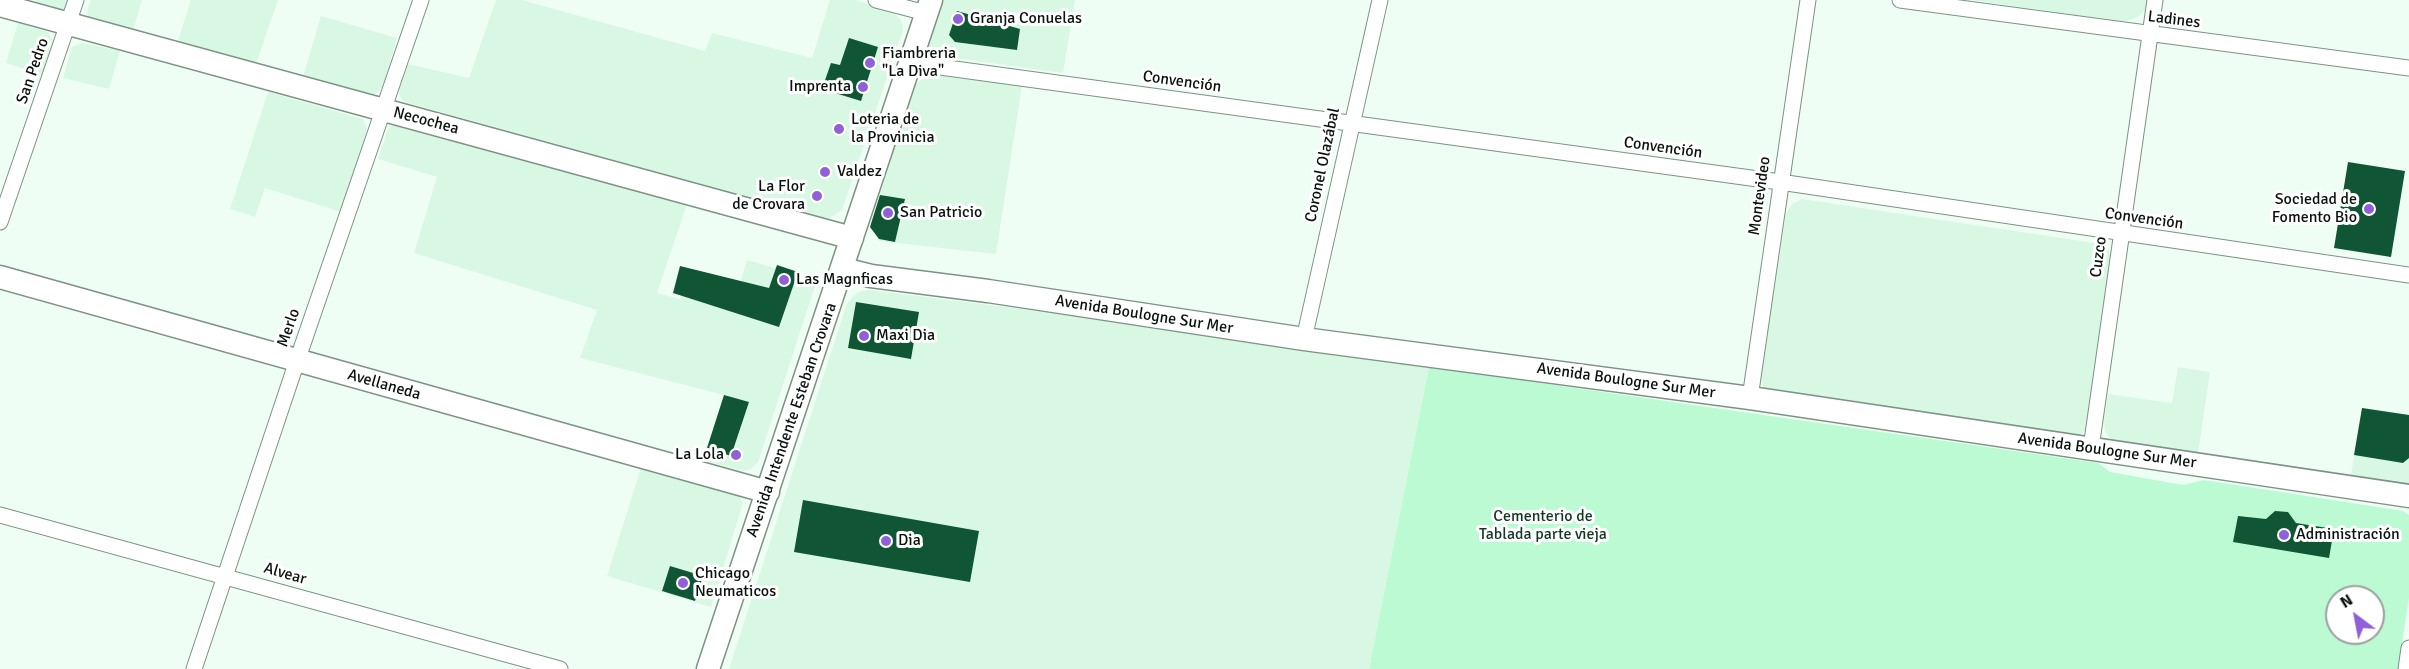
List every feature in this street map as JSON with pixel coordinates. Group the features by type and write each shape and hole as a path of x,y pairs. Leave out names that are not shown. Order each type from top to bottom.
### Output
{"main road":[{"name":"Necochea","path":"0,5 852,238"},
{"name":"Avenida Intendente Esteban Crovara","path":"708,669 843,269 928,7"},
{"name":"Avenida Boulogne Sur Mer","path":"843,269 871,276 988,291 1304,339 1750,398 2409,495"},
{"name":"Avellaneda","path":"0,277 768,492"}],"street":[{"name":"San Pedro","path":"0,222 76,0"},
{"name":"Merlo","path":"194,669 421,0"},
{"path":"876,0 928,7"},
{"name":"Coronel Olazábal","path":"1304,339 1380,0"},
{"name":"Montevideo","path":"1750,398 1808,0"},
{"name":"Ladines","path":"1900,0 2409,68"},
{"name":"Cuzco","path":"2091,448 2155,0"},
{"name":"Convención","path":"911,63 1780,182 2409,275"},
{"name":"Alvear","path":"0,515 560,669"},
{"path":"2406,669 2409,648"}],"shaded area":[{"path":"36,0 69,0 67,7 61,11 34,7"},
{"path":"91,0 142,0 132,34 89,20 87,12"},
{"path":"191,0 278,0 254,70 176,47"},
{"path":"496,0 522,0 705,51 712,33 812,58 830,0 855,0 894,12 902,22 903,30 842,210 830,218 823,218 405,102 401,99 399,90 408,64 469,78"},
{"path":"944,0 1075,0 1063,73 939,56 932,52 928,46"},
{"path":"1971,0 2149,0 2149,5 2138,17 2124,22"},
{"path":"321,16 397,38 383,86 378,92 370,97 302,80"},
{"path":"18,23 48,32 52,39 43,75 6,63"},
{"path":"83,43 120,51 109,89 63,78 72,47"},
{"path":"941,76 1022,86 996,254 879,241 871,225 912,88 919,81 928,77"},
{"path":"268,92 363,119 366,133 341,212 265,188 255,217 230,209"},
{"path":"398,123 688,201 657,293 680,299 689,272 739,287 747,260 817,280 758,462 751,469 742,471 704,460 724,395 580,358 597,310 414,253 437,177 378,159 388,129"},
{"path":"1802,199 2101,244 2108,248 2110,256 2089,425 2083,433 2073,436 1770,392 1763,387 1761,378 1786,214 1792,204"},
{"path":"869,290 1021,309 1429,367 1369,669 729,669 847,303 858,292"},
{"path":"2178,367 2210,372 2198,454 2118,443 2110,438 2105,431 2104,421 2108,394 2172,403"},
{"path":"2362,408 2409,415 2409,484 2351,475"},
{"path":"641,468 730,489 739,496 743,503 711,607 607,576"}],"green space":[{"name":"Cementerio de Tablada parte vieja","path":"1429,367 2098,463 2110,472 2183,485 2204,480 2403,511 2409,515 2409,598 2398,669 1369,669"}],"building":[{"path":"957,11 1020,29 1017,50 955,42 949,35"},
{"path":"849,38 878,47 861,101 822,89 831,63 840,65"},
{"name":"Sociedad de Fomento Bio","path":"2348,162 2405,171 2391,257 2334,248"},
{"name":"San Patricio","path":"880,195 905,199 895,242 879,239 870,227"},
{"path":"777,265 798,272 779,327 673,293 680,266 769,288"},
{"path":"856,302 919,312 911,359 848,348"},
{"path":"724,395 749,402 731,456 707,448"},
{"path":"2362,408 2409,415 2409,458 2403,463 2354,455"},
{"name":"Dia","path":"803,500 979,531 970,582 794,552"},
{"name":"Administración","path":"2275,511 2288,512 2296,523 2334,529 2329,558 2233,542 2238,516 2266,519"},
{"name":"Chicago Neumaticos","path":"670,566 703,576 695,601 662,591"}],"place":[{"name":"Granja Conuelas","path":"958,19"},
{"name":"Fiambreria \"La Diva\"","path":"870,63"},
{"name":"Imprenta","path":"863,87"},
{"name":"Loteria de la Provinicia","path":"839,129"},
{"name":"Valdez","path":"825,172"},
{"name":"La Flor de Crovara","path":"817,196"},
{"name":"Sociedad de Fomento Bio","path":"2369,209"},
{"name":"San Patricio","path":"888,213"},
{"name":"Las Magnficas","path":"784,280"},
{"name":"Maxi Dia","path":"864,336"},
{"name":"La Lola","path":"736,455"},
{"name":"Administración","path":"2284,535"},
{"name":"Dia","path":"886,541"},
{"name":"Chicago Neumaticos","path":"683,583"}]}
